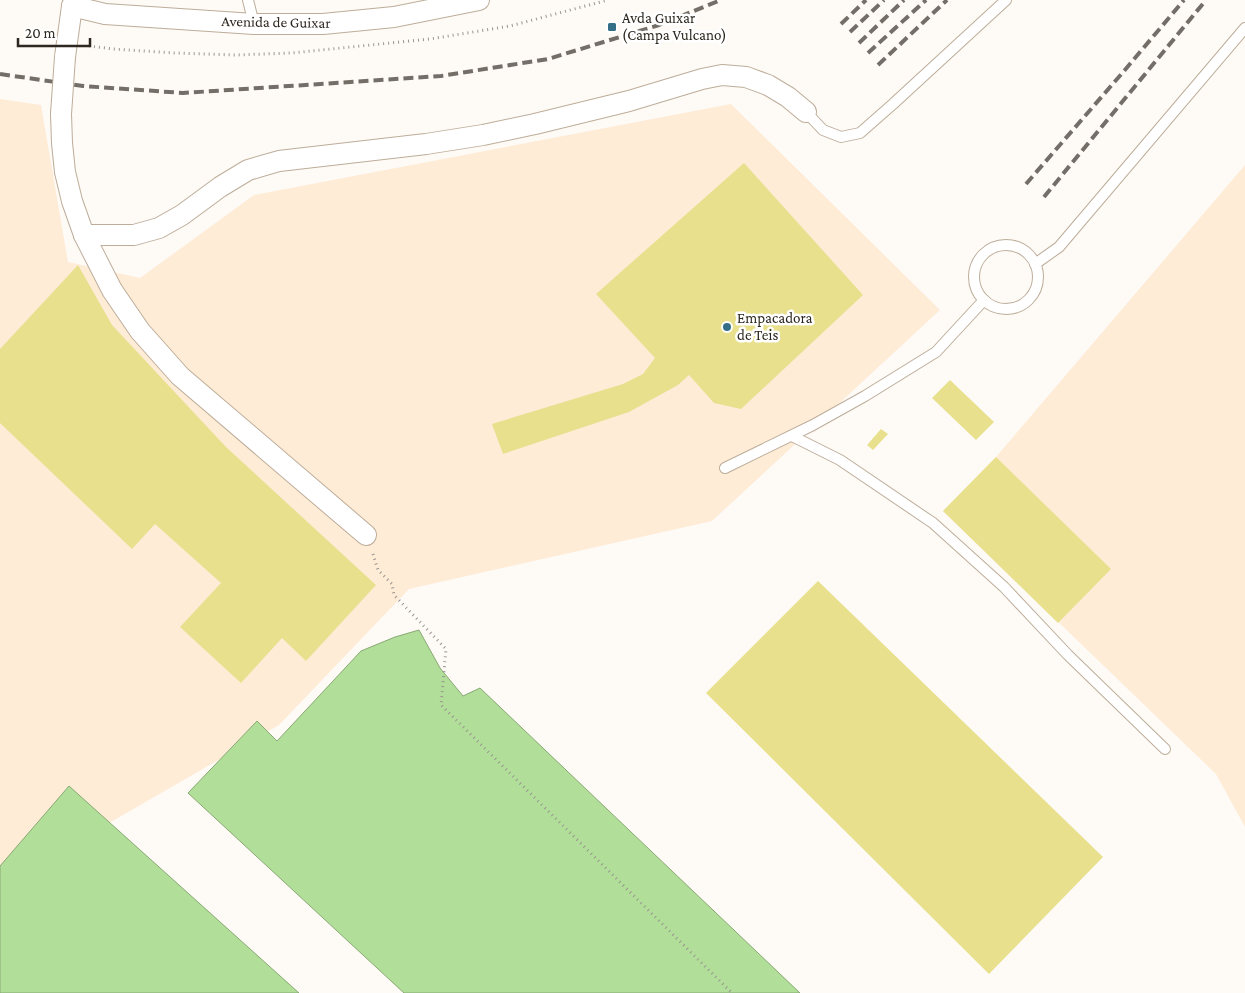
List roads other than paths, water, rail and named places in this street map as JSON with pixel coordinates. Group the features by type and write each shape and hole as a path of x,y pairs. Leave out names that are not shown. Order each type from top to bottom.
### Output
{"street":[{"name":"Avenida de Guixar","path":"71,3 105,14 254,24 322,24 385,18 479,0"},
{"path":"71,3 61,114 65,172 72,201 84,235 112,290 140,331 180,376 366,535"},
{"path":"84,235 134,235 159,228 182,215 220,187 248,170 278,161 426,144 492,133 619,104 702,79 722,75 746,76 768,85 806,112"}],"lane":[{"path":"248,0 254,24"},
{"path":"806,112 823,130 842,137 860,133 1006,0"},
{"path":"1035,264 1059,247 1245,28"},
{"path":"1010,245 1029,255 1035,264 1038,276 1037,286 1025,303 1015,308 1005,309 994,306 984,300 974,280 975,269 980,259 988,251 998,246 1010,245"},
{"path":"725,468 813,426 936,352 984,300"},
{"path":"792,436 840,460 932,523 1004,587 1068,655 1165,749"}],"railway":[{"path":"0,74 83,86 183,93 441,76 548,59 659,25 721,0"},
{"path":"841,24 866,0"},
{"path":"850,32 884,0"},
{"path":"859,43 904,0"},
{"path":"868,53 926,0"},
{"path":"878,65 947,0"},
{"path":"1026,184 1184,0"},
{"path":"1044,197 1206,0"}],"place":[{"name":"Avda Guixar (Campa Vulcano)","path":"612,27"},
{"name":"Empacadora de Teis","path":"727,327"}]}
